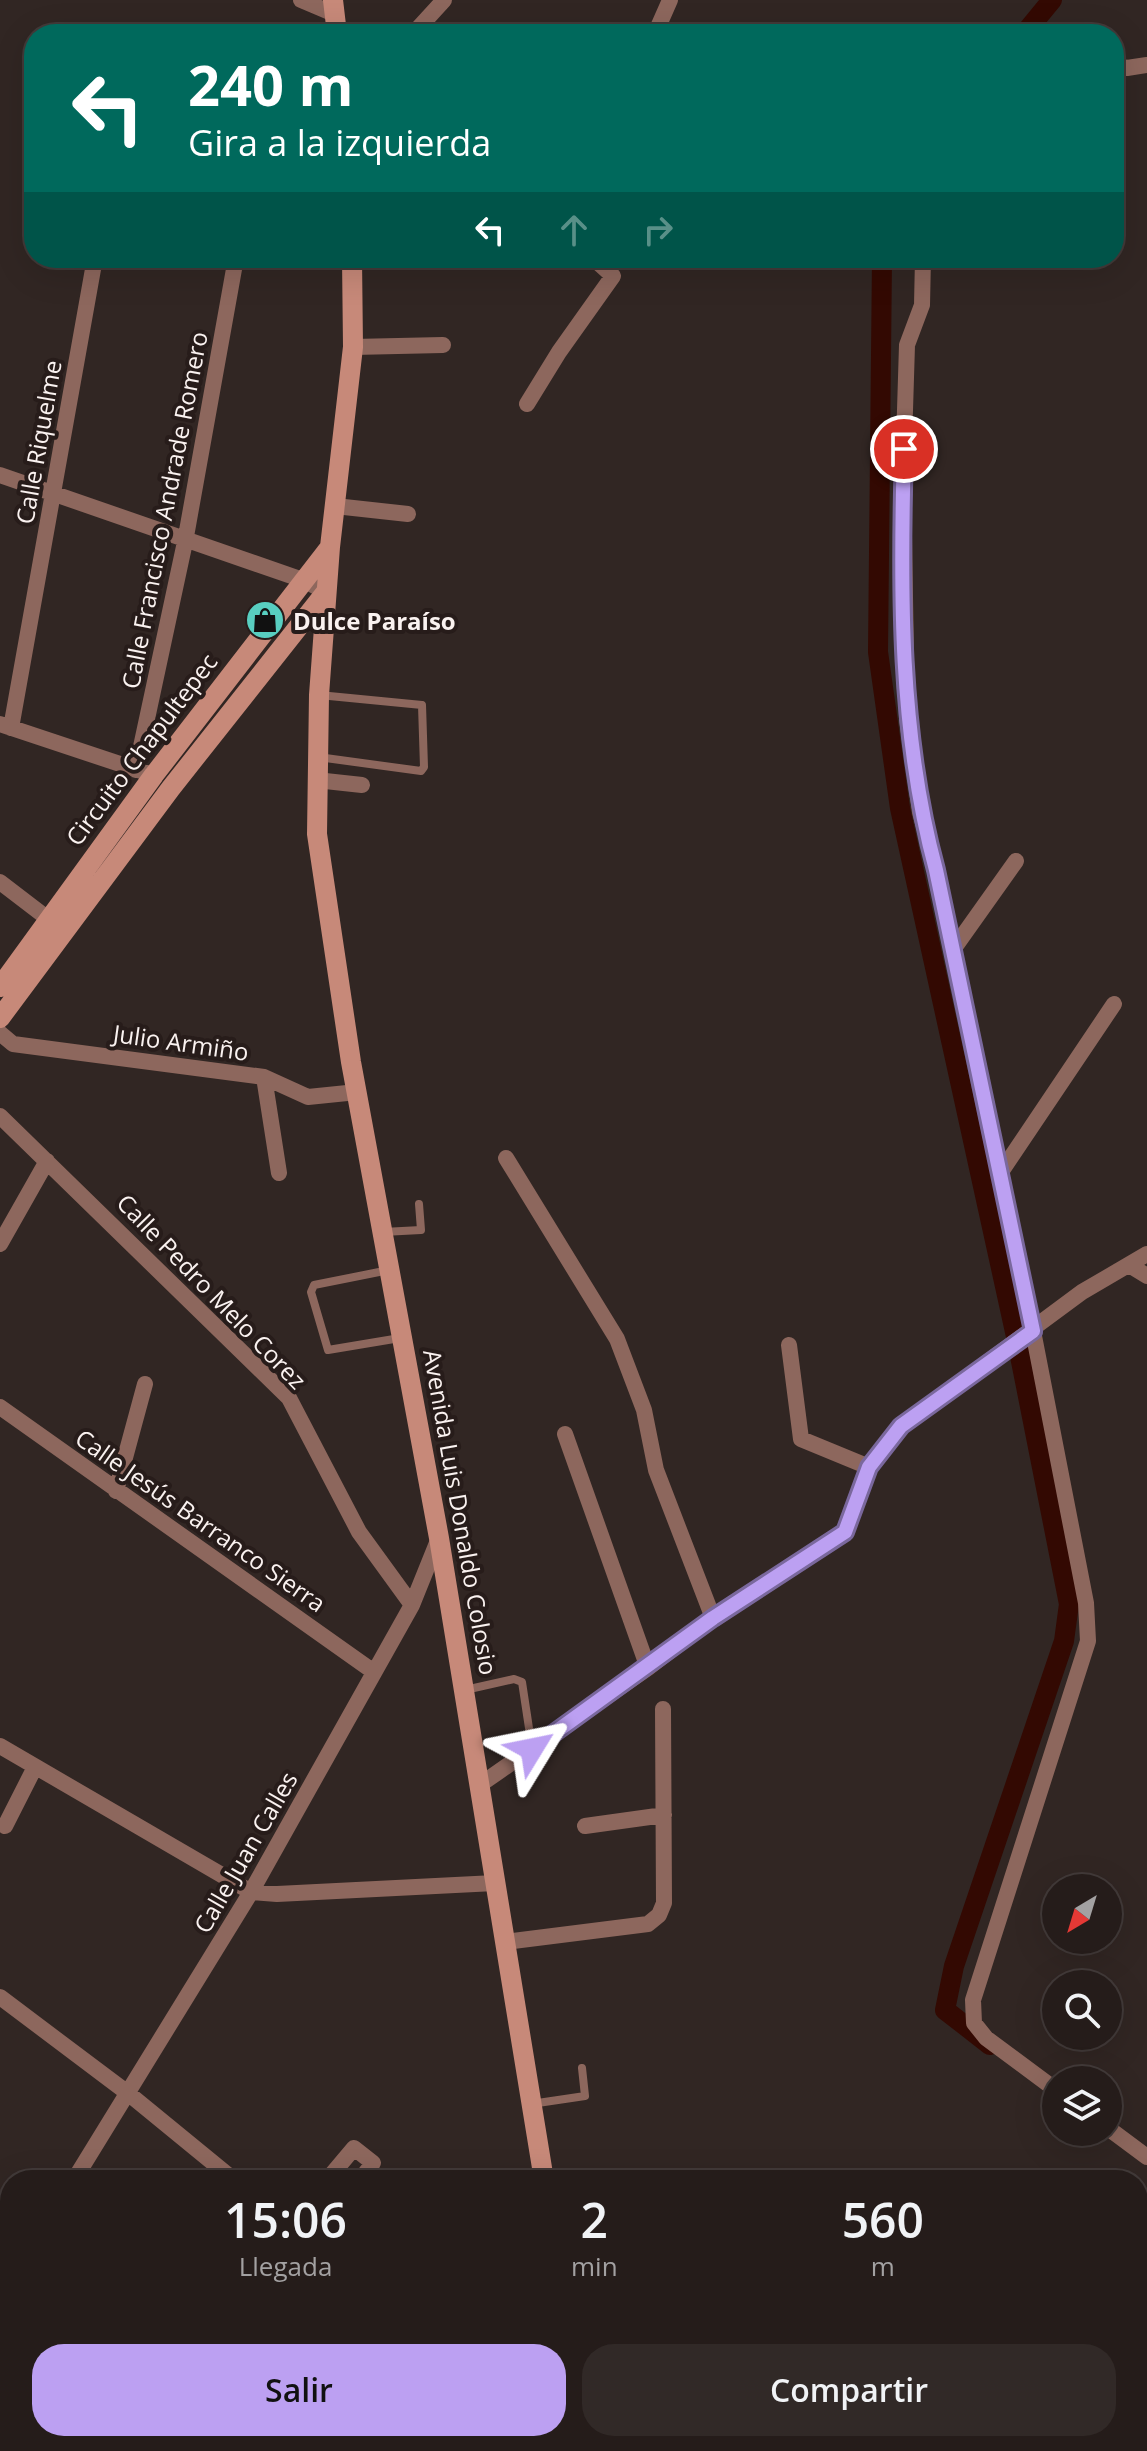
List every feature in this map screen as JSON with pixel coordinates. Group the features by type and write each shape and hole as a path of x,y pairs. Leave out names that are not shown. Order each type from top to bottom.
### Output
{"main road":[{"name":"Avenida Luis Donaldo Colosio","path":"352,268 353,347 330,547 319,695 317,834 351,1062 439,1538 542,2170"},
{"name":"Circuito Chapultepec","path":"0,987 145,773 330,547"},
{"name":"Circuito Chapultepec","path":"0,1018 171,788 326,592"}],"street":[{"path":"301,0 334,16"},
{"path":"422,24 444,0"},
{"path":"659,24 670,0"},
{"path":"1124,66 1147,65"},
{"name":"Calle Riquelme","path":"5,726 53,492 93,268"},
{"name":"Calle Francisco Andrade Romero","path":"145,773 234,268"},
{"path":"527,404 559,352 613,276 604,268"},
{"path":"923,268 922,305 907,345 903,475 907,719 920,812 952,951 1086,1603 1088,1641 973,2000 974,2023 986,2038 1042,2080"},
{"path":"353,347 443,345"},
{"path":"0,475 185,542 303,580 326,592"},
{"path":"335,506 408,514"},
{"path":"5,726 145,773"},
{"path":"316,780 362,785"},
{"path":"952,951 1016,861"},
{"path":"0,882 47,918"},
{"path":"999,1175 1114,1004"},
{"name":"Julio Armiño","path":"0,1033 13,1044 264,1077 308,1097 357,1092"},
{"path":"264,1077 279,1173"},
{"name":"Calle Pedro Melo Corez","path":"0,1116 289,1398 359,1532 412,1605"},
{"path":"506,1158 617,1339 644,1410 656,1470 707,1622"},
{"path":"0,1244 47,1161"},
{"path":"481,1784 654,1664 707,1622 845,1532 869,1467 901,1426 1082,1292 1147,1254"},
{"path":"1129,1265 1147,1276"},
{"path":"789,1345 801,1439 869,1467"},
{"path":"116,1491 145,1384"},
{"name":"Calle Jesús Barranco Sierra","path":"0,1407 374,1672"},
{"path":"565,1434 654,1664"},
{"name":"Calle Juan Calles","path":"80,2170 251,1892 412,1605 439,1538"},
{"path":"505,1942 648,1924 659,1915 664,1903 663,1709"},
{"path":"0,1746 251,1892 277,1894 495,1883"},
{"path":"5,1826 35,1767"},
{"path":"585,1826 664,1815"},
{"path":"0,1997 129,2094 222,2170"},
{"path":"1122,2138 1147,2157"},
{"path":"335,2170 354,2148 373,2163 368,2170"}],"lane":[{"path":"317,756 421,771 424,767 422,705 319,695"},
{"path":"382,1232 421,1230 419,1204"},
{"path":"389,1270 314,1285 311,1292 328,1350 403,1337"},
{"path":"465,1690 514,1679 522,1682 532,1749"},
{"path":"530,2104 585,2096 582,2068"}],"waterway":[{"path":"1032,24 1052,0"},
{"path":"882,268 878,652 900,808 1017,1341 1069,1604 1064,1641 954,1966 945,2010 990,2045"}],"place":[{"name":"Dulce Paraíso","path":"265,620"}],"route":[{"path":"532,1749 713,1618 845,1532 849,1514 869,1467 901,1426 1033,1331 968,1035 936,870 920,812 907,719 904,449"}]}
